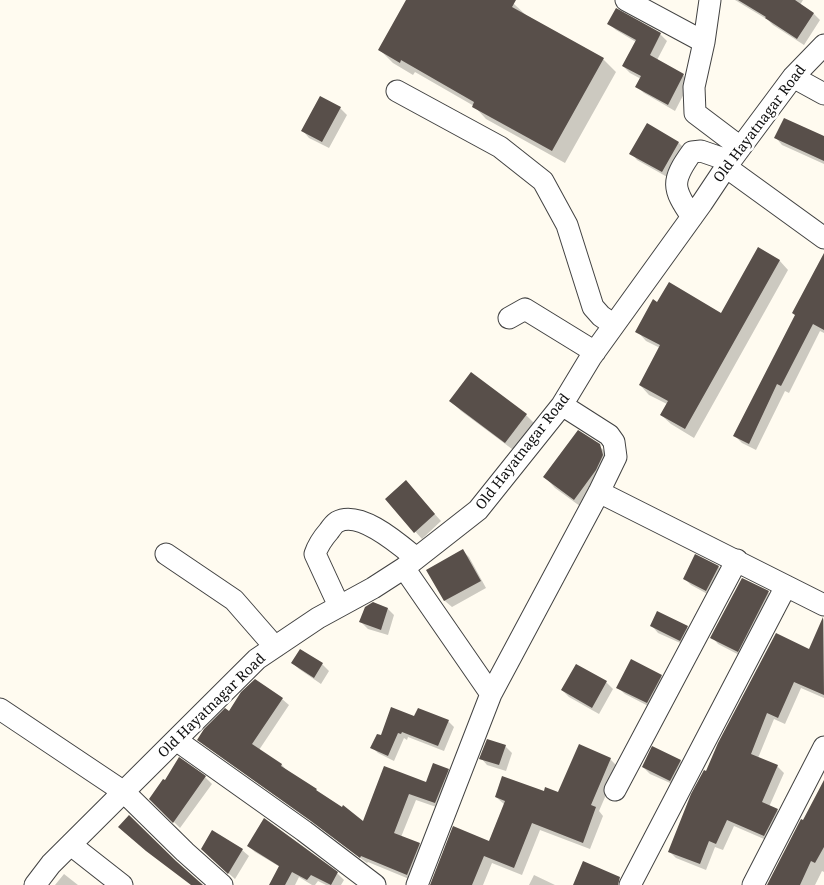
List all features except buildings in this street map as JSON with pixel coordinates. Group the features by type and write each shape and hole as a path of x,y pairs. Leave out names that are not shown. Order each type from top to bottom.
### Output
{"street":[{"path":"626,0 704,42"},
{"path":"710,0 704,42 694,87 695,113 732,158 824,238"},
{"name":"Old Hayatnagar Road","path":"35,885 52,864 257,659 318,618 410,563 478,510 562,405 595,352 732,158 793,77 824,44"},
{"path":"793,77 824,94"},
{"path":"397,91 500,147 543,181 567,225 593,307 601,316 614,325"},
{"path":"692,217 679,198 676,187 678,175 692,152 701,151 732,158"},
{"path":"509,318 525,309 595,352"},
{"path":"417,885 491,694 600,492 616,457 614,442 609,435 562,405"},
{"path":"600,492 824,605"},
{"path":"338,606 315,554 318,544 337,523 347,519 364,522 396,542 491,694"},
{"path":"166,554 234,600 275,647"},
{"path":"615,790 737,560"},
{"path":"630,885 786,586"},
{"path":"0,709 124,792 185,852 222,885"},
{"path":"176,740 304,831 375,885"},
{"path":"753,885 824,747"},
{"path":"72,845 122,885"}]}
